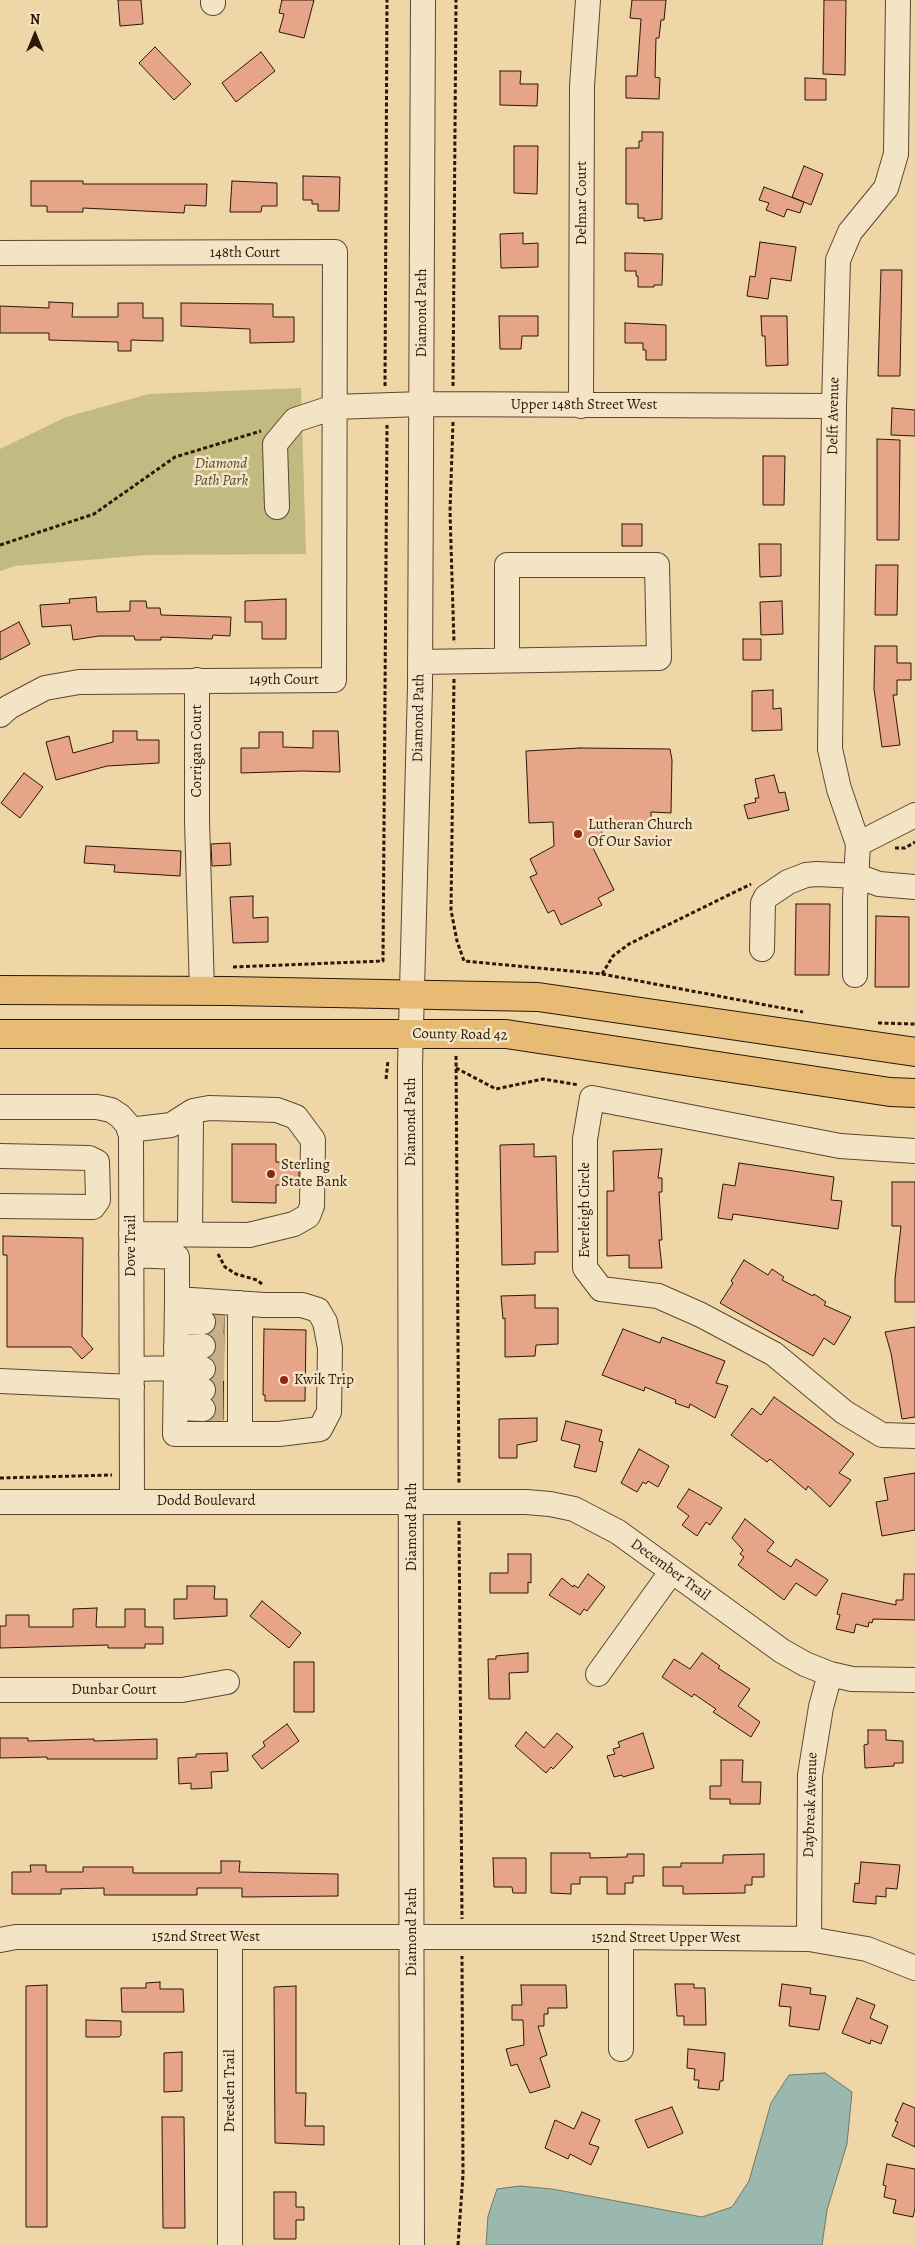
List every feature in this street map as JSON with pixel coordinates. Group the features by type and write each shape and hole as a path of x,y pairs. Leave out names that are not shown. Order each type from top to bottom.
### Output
{"highway":[{"path":"0,990 202,991 538,998 915,1052"},
{"name":"County Road 42","path":"0,1034 506,1034 880,1090 915,1093"}],"street":[{"name":"Diamond Path","path":"412,2245 411,1034 420,662 423,0"},
{"name":"Delmar Court","path":"581,406 582,86 588,0"},
{"name":"Delft Avenue","path":"858,844 840,790 830,749 834,406 838,260 850,232 886,188 896,154 898,0"},
{"name":"148th Court","path":"0,253 335,252 334,407"},
{"name":"Upper 148th Street West","path":"295,420 334,407 422,404 834,406"},
{"name":"149th Court","path":"0,715 9,707 45,688 79,682 334,680 334,407"},
{"path":"277,507 275,444 295,420"},
{"path":"420,662 659,658 657,565 507,565 507,660"},
{"name":"Corrigan Court","path":"197,680 197,821 202,991"},
{"path":"855,975 854,899 858,844 915,815"},
{"path":"762,949 763,903 766,896 774,890 806,875 856,876 879,884 915,887"},
{"name":"Everleigh Circle","path":"915,1151 840,1146 592,1098 585,1139 586,1268 601,1289 658,1296 701,1315 774,1354 844,1412 882,1435 915,1436"},
{"path":"0,1107 97,1107 112,1110 120,1116 129,1130 171,1125 191,1113 209,1108 277,1110 296,1117 313,1140 312,1206 308,1216 278,1230 249,1235 190,1234 131,1244"},
{"path":"190,1234 191,1113"},
{"name":"Dove Trail","path":"129,1130 132,1501"},
{"path":"0,1156 89,1158 97,1162 98,1200 93,1208 0,1206"},
{"path":"131,1244 177,1256 175,1434 280,1434 320,1429 329,1412 330,1348 326,1322 318,1310 302,1305 264,1305 227,1318 177,1322"},
{"path":"177,1299 227,1318"},
{"path":"227,1318 222,1379 240,1434"},
{"path":"0,1381 132,1378 222,1379"},
{"path":"176,1378 222,1379"},
{"name":"Dodd Boulevard","path":"0,1502 412,1502"},
{"name":"December Trail","path":"412,1502 526,1502 574,1509 618,1532 782,1651 830,1674 852,1679 915,1680"},
{"path":"598,1674 672,1571"},
{"name":"Daybreak Avenue","path":"809,1939 810,1776 818,1724 830,1674"},
{"name":"Dunbar Court","path":"0,1690 182,1690 227,1682"},
{"name":"152nd Street West","path":"0,1940 16,1937 412,1937"},
{"name":"152nd Street Upper West","path":"412,1937 809,1939 867,1949 915,1968"},
{"path":"621,1937 621,2049"},
{"name":"Dresden Trail","path":"230,1938 230,2245"}],"path":[{"path":"456,0 453,405 450,511 454,661 451,910 457,941 464,961 602,974 806,1012"},
{"path":"0,545 94,514 175,457 295,420"},
{"path":"602,974 613,956 629,944 758,880"},
{"path":"872,1022 915,1024"},
{"path":"456,1052 463,2175 458,2245"},
{"path":"386,1079 388,1060"},
{"path":"217,1250 225,1267 236,1274 257,1280 263,1285 264,1305"},
{"path":"0,1478 104,1476"}],"green space":[{"name":"Diamond Path Park","path":"301,388 306,554 147,555 15,566 0,571 0,449 66,417 149,394"}],"water":[{"path":"825,2073 852,2092 847,2144 827,2210 822,2245 486,2245 488,2216 497,2189 520,2186 552,2189 702,2217 732,2207 749,2181 771,2103 789,2075"}],"building":[{"path":"118,0 141,0 143,24 120,26"},
{"path":"282,0 314,0 304,38 279,32 284,14 279,13"},
{"path":"632,0 666,0 664,20 661,20 659,38 656,38 655,77 660,78 659,99 626,98 626,76 637,76 641,19 630,18"},
{"path":"824,0 846,0 845,75 823,74"},
{"path":"155,47 191,84 174,100 139,63"},
{"path":"261,52 275,71 236,102 222,83"},
{"path":"500,71 521,71 520,84 538,84 537,106 500,105"},
{"path":"805,78 826,79 826,100 805,100"},
{"path":"642,132 663,132 662,219 644,221 644,218 638,218 638,204 626,204 626,148 639,148 639,141 642,141"},
{"path":"514,146 538,146 537,194 514,193"},
{"path":"804,166 823,174 811,205 792,197"},
{"path":"303,176 340,177 339,211 318,211 318,204 312,204 312,200 303,200"},
{"path":"31,181 83,181 83,184 207,184 206,206 185,205 184,213 83,208 83,212 47,212 47,206 31,206"},
{"path":"232,181 277,183 277,206 262,206 261,212 230,212"},
{"path":"764,187 804,202 800,213 787,209 784,217 766,210 769,203 759,200"},
{"path":"523,233 523,244 538,243 538,267 501,268 500,234"},
{"path":"760,242 796,247 791,281 771,278 768,299 747,296 750,276 755,277"},
{"path":"625,253 663,254 662,285 638,287 636,271 625,271"},
{"path":"881,270 902,270 900,376 878,376"},
{"path":"49,302 73,303 72,317 118,317 118,303 143,303 143,318 163,318 163,341 131,340 131,351 118,351 118,342 49,340 49,333 0,333 0,306 49,308"},
{"path":"181,303 273,304 273,317 294,317 294,342 250,343 250,329 181,326"},
{"path":"499,316 538,316 538,336 522,336 521,349 500,349"},
{"path":"761,316 787,316 788,365 766,366 765,336 762,336"},
{"path":"625,323 666,325 666,360 646,360 646,350 643,350 643,343 625,343"},
{"path":"892,408 915,410 915,436 891,435"},
{"path":"877,439 900,440 899,540 877,540"},
{"path":"763,456 785,456 784,505 763,505"},
{"path":"622,524 642,524 642,546 622,546"},
{"path":"759,544 781,544 781,576 760,577"},
{"path":"876,565 898,565 897,615 875,615"},
{"path":"96,597 97,612 130,611 130,601 146,601 147,608 160,608 161,615 231,617 230,636 213,635 212,639 161,637 161,640 135,640 134,636 99,636 73,640 71,625 42,627 40,605 70,603 69,599"},
{"path":"286,599 286,639 262,639 262,622 245,622 245,601"},
{"path":"782,601 783,634 761,635 760,602"},
{"path":"19,622 30,644 0,660 0,632"},
{"path":"743,639 761,639 761,660 743,660"},
{"path":"875,646 897,646 897,663 911,663 911,680 897,680 897,695 893,695 900,745 882,747 874,689"},
{"path":"773,690 773,709 781,708 782,730 752,731 752,691"},
{"path":"113,731 137,731 137,740 159,740 159,763 107,766 56,780 46,742 69,736 73,753 113,742"},
{"path":"313,731 338,731 340,772 241,773 241,748 259,748 259,732 283,732 283,747 313,748"},
{"name":"Lutheran Church Of Our Savior","path":"580,748 670,749 672,760 671,813 651,812 651,824 602,823 602,844 593,848 614,890 598,898 602,905 561,925 554,910 548,913 530,877 537,874 530,859 554,846 553,822 529,823 526,751"},
{"path":"24,773 43,787 20,818 1,803"},
{"path":"774,775 779,793 785,792 789,810 748,819 744,805 756,802 755,798 759,798 755,779"},
{"path":"230,843 231,865 212,866 211,844"},
{"path":"86,846 181,851 180,876 114,872 115,865 84,863"},
{"path":"253,896 253,918 268,917 268,942 233,943 230,897"},
{"path":"796,904 830,904 829,975 795,975"},
{"path":"876,916 909,917 909,987 875,987"},
{"name":"Sterling State Bank","path":"232,1144 276,1144 276,1162 299,1162 299,1185 276,1185 276,1203 232,1202"},
{"path":"534,1144 534,1157 556,1156 558,1252 535,1252 535,1264 502,1265 500,1145"},
{"path":"662,1149 658,1178 662,1178 662,1192 659,1192 662,1240 659,1240 662,1268 629,1268 629,1255 607,1256 607,1191 614,1191 613,1151"},
{"path":"739,1163 834,1177 831,1200 842,1201 838,1229 733,1214 732,1220 718,1218 723,1184 735,1186"},
{"path":"892,1182 915,1182 915,1302 895,1302 895,1279 901,1226 892,1226"},
{"path":"3,1236 83,1238 82,1336 93,1349 82,1359 71,1347 7,1347 7,1255 3,1255"},
{"path":"744,1260 768,1275 772,1269 784,1277 782,1280 813,1296 814,1294 826,1302 824,1305 851,1317 834,1345 824,1338 813,1356 720,1303 733,1283 731,1281"},
{"path":"535,1295 535,1308 558,1308 558,1344 536,1345 535,1356 505,1357 505,1318 503,1319 501,1296"},
{"path":"215,1315 224,1316 223,1420 210,1420 217,1410 212,1399 217,1390 211,1379 217,1369 215,1362 210,1358 215,1352 217,1345 210,1334 217,1322"},
{"path":"915,1327 915,1417 902,1419 891,1353 885,1332"},
{"name":"Kwik Trip","path":"264,1329 306,1330 305,1401 265,1401 265,1395 263,1395"},
{"path":"623,1329 660,1343 662,1337 725,1361 716,1383 728,1386 715,1418 690,1404 689,1408 675,1403 676,1400 645,1387 644,1391 602,1375"},
{"path":"774,1397 854,1454 839,1473 851,1480 830,1507 808,1486 806,1490 770,1459 767,1462 731,1435 752,1408 761,1415"},
{"path":"537,1418 537,1441 517,1445 517,1458 499,1458 499,1419"},
{"path":"566,1421 602,1430 599,1441 603,1442 596,1472 574,1467 580,1445 561,1440"},
{"path":"639,1449 669,1466 658,1487 648,1481 646,1484 643,1482 637,1492 621,1483"},
{"path":"915,1473 915,1530 882,1536 876,1502 888,1500 884,1478"},
{"path":"689,1489 722,1508 710,1525 706,1522 697,1536 682,1525 689,1516 677,1507"},
{"path":"745,1519 774,1542 767,1551 791,1567 796,1559 828,1580 816,1596 796,1583 784,1600 738,1565 744,1557 740,1554 743,1550 732,1538"},
{"path":"508,1554 531,1554 531,1583 528,1582 528,1593 490,1593 490,1573 508,1573"},
{"path":"588,1574 605,1587 587,1611 584,1609 580,1615 549,1595 562,1578 573,1587 574,1585 578,1588"},
{"path":"904,1574 915,1574 915,1620 873,1619 872,1623 869,1622 868,1627 856,1624 854,1633 836,1629 840,1615 837,1614 842,1593 896,1605 896,1600 903,1600"},
{"path":"187,1586 215,1586 214,1599 227,1599 227,1616 174,1619 174,1599 187,1599"},
{"path":"262,1601 301,1633 289,1648 250,1616"},
{"path":"97,1608 96,1627 125,1627 125,1609 145,1609 145,1627 163,1627 163,1644 145,1644 145,1648 108,1648 108,1645 0,1648 0,1626 6,1626 6,1615 29,1615 29,1627 73,1627 73,1609"},
{"path":"528,1653 528,1672 509,1673 510,1699 489,1699 488,1659 496,1659 496,1656"},
{"path":"702,1653 720,1666 718,1668 750,1689 738,1706 760,1722 751,1737 713,1712 716,1709 694,1694 692,1697 662,1677 674,1659 690,1669"},
{"path":"294,1662 314,1662 314,1712 294,1712"},
{"path":"287,1724 299,1741 262,1769 252,1756 265,1746 263,1742"},
{"path":"868,1730 886,1730 886,1740 903,1741 903,1763 894,1763 894,1766 865,1768 864,1745 868,1744"},
{"path":"526,1732 544,1748 557,1733 573,1747 553,1769 551,1767 546,1773 515,1746"},
{"path":"643,1733 654,1768 623,1777 622,1775 614,1777 607,1756 615,1754 613,1749 620,1747 618,1742"},
{"path":"0,1738 28,1738 28,1741 157,1739 157,1759 0,1758"},
{"path":"227,1753 228,1771 211,1772 212,1788 191,1789 191,1783 179,1784 178,1758 196,1757 196,1754"},
{"path":"721,1760 743,1760 742,1782 761,1782 760,1804 730,1804 730,1799 710,1799 710,1786 721,1786"},
{"path":"551,1853 590,1853 590,1858 627,1857 627,1854 644,1854 644,1876 633,1876 633,1883 625,1883 625,1894 607,1894 607,1877 580,1877 580,1884 571,1884 571,1894 551,1893"},
{"path":"764,1854 764,1877 752,1877 752,1885 745,1885 745,1893 683,1894 683,1886 663,1886 663,1867 681,1867 681,1863 723,1863 723,1855"},
{"path":"493,1858 526,1858 526,1893 513,1893 512,1887 494,1887"},
{"path":"221,1861 240,1861 239,1872 338,1874 338,1896 242,1897 242,1888 197,1888 197,1895 104,1895 104,1888 61,1889 61,1894 12,1894 12,1872 31,1872 30,1865 46,1865 46,1872 83,1872 83,1867 133,1867 133,1873 221,1873"},
{"path":"861,1862 900,1865 897,1889 886,1888 886,1897 876,1896 876,1904 853,1902 855,1883 859,1884"},
{"path":"160,1982 160,1989 183,1989 184,2012 122,2012 121,1988 146,1988 146,1983"},
{"path":"675,1984 694,1984 694,1988 705,1988 706,2025 684,2025 684,2016 677,2016"},
{"path":"782,1984 811,1988 810,1994 826,1996 819,2030 789,2026 791,2007 779,2006"},
{"path":"47,1985 47,2227 26,2227 26,1986"},
{"path":"521,1985 566,1985 567,2008 548,2008 548,2014 544,2014 544,2026 538,2026 547,2055 540,2058 550,2087 530,2093 517,2064 511,2066 506,2049 524,2045 523,2020 512,2020 512,2005 522,2005"},
{"path":"296,1986 296,2093 306,2093 305,2126 324,2126 324,2145 275,2143 274,1987"},
{"path":"857,1998 875,2005 870,2018 888,2026 881,2044 871,2040 870,2044 842,2033"},
{"path":"86,2020 121,2021 121,2035 119,2037 86,2037"},
{"path":"688,2049 725,2053 723,2081 720,2081 719,2090 698,2088 699,2080 694,2080 695,2069 687,2068"},
{"path":"182,2052 182,2091 164,2092 164,2053"},
{"path":"903,2103 915,2108 915,2147 892,2136 898,2122 895,2121"},
{"path":"672,2107 683,2133 648,2148 635,2120"},
{"path":"582,2112 600,2120 589,2144 599,2147 591,2165 570,2154 568,2159 545,2148 555,2120 574,2129"},
{"path":"162,2117 184,2117 185,2228 163,2228"},
{"path":"887,2164 915,2169 915,2208 913,2217 893,2213 896,2200 884,2197 886,2186 883,2185"},
{"path":"274,2192 296,2192 296,2207 304,2207 304,2220 296,2220 296,2239 274,2239"}],"tunnel":[{"path":"203,1322 224,1323"},
{"path":"203,1346 224,1346"},
{"path":"203,1369 224,1369"},
{"path":"203,1390 223,1390"},
{"path":"203,1409 223,1409"}],"place":[{"name":"Lutheran Church Of Our Savior","path":"578,834"},
{"name":"Sterling State Bank","path":"271,1174"},
{"name":"Kwik Trip","path":"284,1380"}]}
